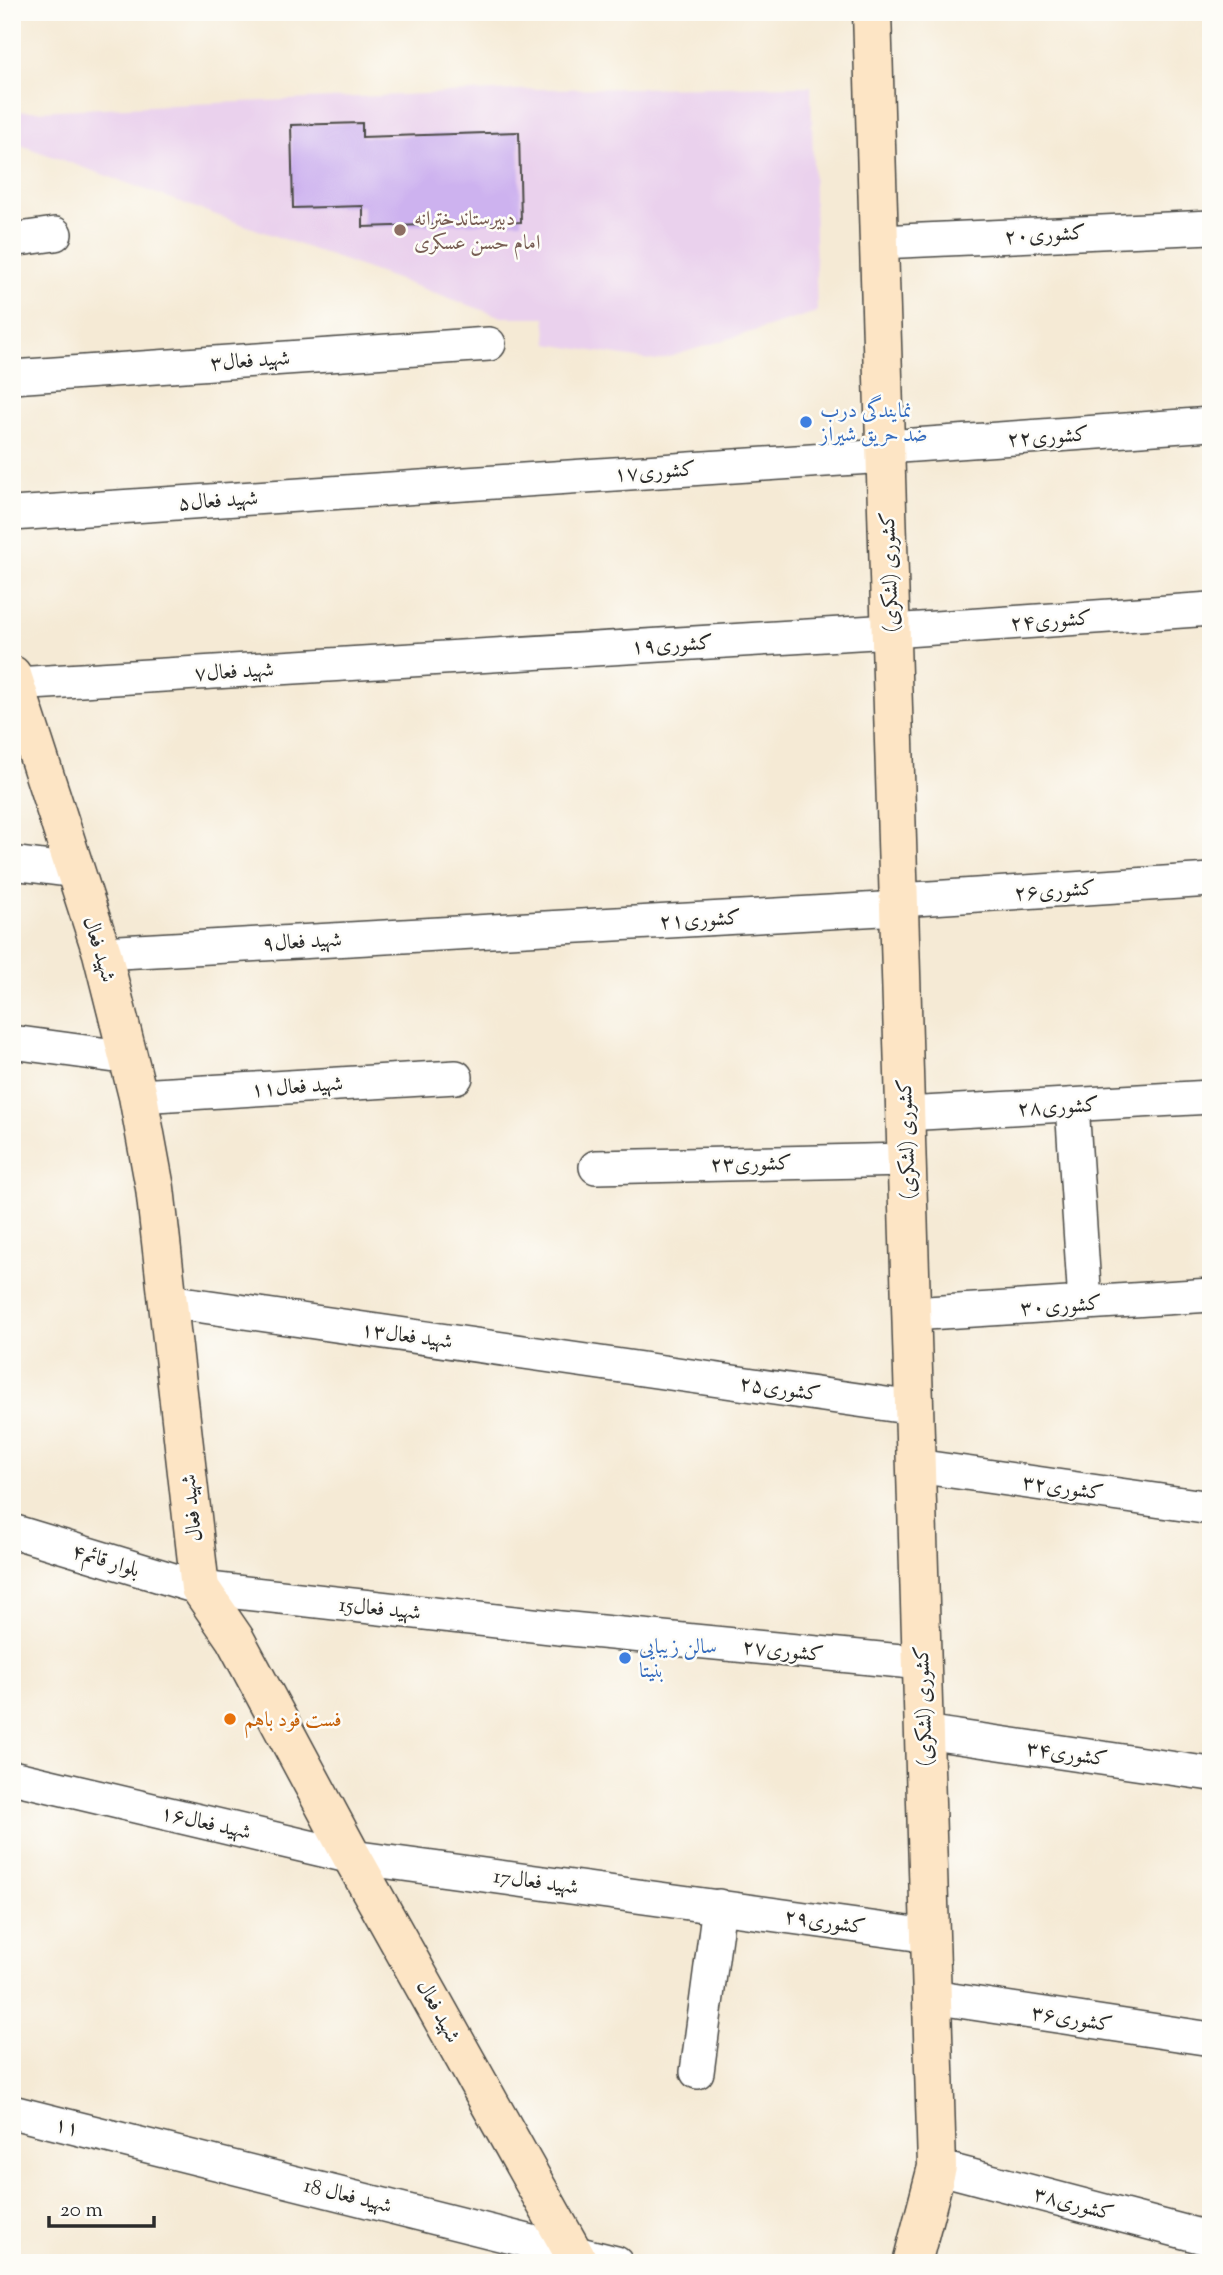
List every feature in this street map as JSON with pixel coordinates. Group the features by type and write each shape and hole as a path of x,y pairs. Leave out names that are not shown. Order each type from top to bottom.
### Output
{"street":[{"name":"کشوری (لشکری)","path":"872,12 937,2167 912,2263"},
{"name":"کشوری۲۰","path":"879,242 1211,227"},
{"path":"12,240 55,234"},
{"name":"شهید فعال۳","path":"12,377 489,344"},
{"name":"کشوری۲۲","path":"886,452 1211,424"},
{"name":"۱۷کشوری","path":"424,486 886,452"},
{"name":"شهید فعال۵","path":"12,514 424,486"},
{"name":"کشوری۲۴","path":"891,631 1211,609"},
{"name":"۱۹کشوری","path":"453,657 891,631"},
{"name":"شهید فعال۷","path":"14,679 453,657"},
{"name":"شهید فعال","path":"14,679 102,953 138,1096 155,1188 200,1588 235,1639 352,1857 576,2257"},
{"path":"12,863 75,871"},
{"name":"کشوری۲۶","path":"899,904 1211,880"},
{"name":"۲۱کشوری","path":"501,930 899,904"},
{"name":"شهید فعال۹","path":"102,953 501,930"},
{"path":"12,1042 130,1058"},
{"name":"شهید فعال۱۱","path":"138,1096 456,1077"},
{"name":"کشوری۲۸","path":"905,1114 1211,1097"},
{"path":"1072,1105 1085,1303"},
{"name":"کشوری۲۳","path":"596,1167 907,1160"},
{"name":"کشوری۳۰","path":"911,1314 1211,1295"},
{"name":"شهید فعال۱۳","path":"168,1301 646,1368"},
{"name":"کشوری۲۵","path":"646,1368 914,1408"},
{"name":"کشوری۳۲","path":"916,1466 1211,1508"},
{"name":"بلوار قائم۴","path":"12,1531 200,1588"},
{"name":"15شهید فعال","path":"200,1588 560,1628"},
{"name":"کشوری۲۷","path":"560,1628 922,1663"},
{"name":"کشوری۳۴","path":"924,1732 1211,1774"},
{"name":"شهید فعال۱۶","path":"12,1777 352,1857"},
{"name":"17شهید فعال","path":"352,1857 719,1906"},
{"path":"698,2072 719,1906"},
{"name":"کشوری۲۹","path":"719,1906 930,1936"},
{"name":"کشوری۳۶","path":"932,1997 1211,2039"},
{"name":"۱۱","path":"12,2112 123,2139"},
{"name":"18 شهید فعال","path":"123,2139 576,2257 616,2263"},
{"name":"کشوری۳۸","path":"937,2167 1211,2239"}],"shaded area":[{"path":"811,86 817,312 656,361 548,344 545,317 502,317 12,142 12,112 539,89"}],"building":[{"path":"362,123 362,137 519,132 521,222 363,227 363,206 293,208 291,125"}],"place":[{"name":"دبیرستاندخترانه امام حسن عسکری","path":"400,230"},
{"name":"نمایندگی درب ضد حریق شیراز","path":"806,422"},
{"name":"سالن زیبایی بنیتا","path":"625,1658"},
{"name":"فست فود باهم","path":"230,1719"}]}
